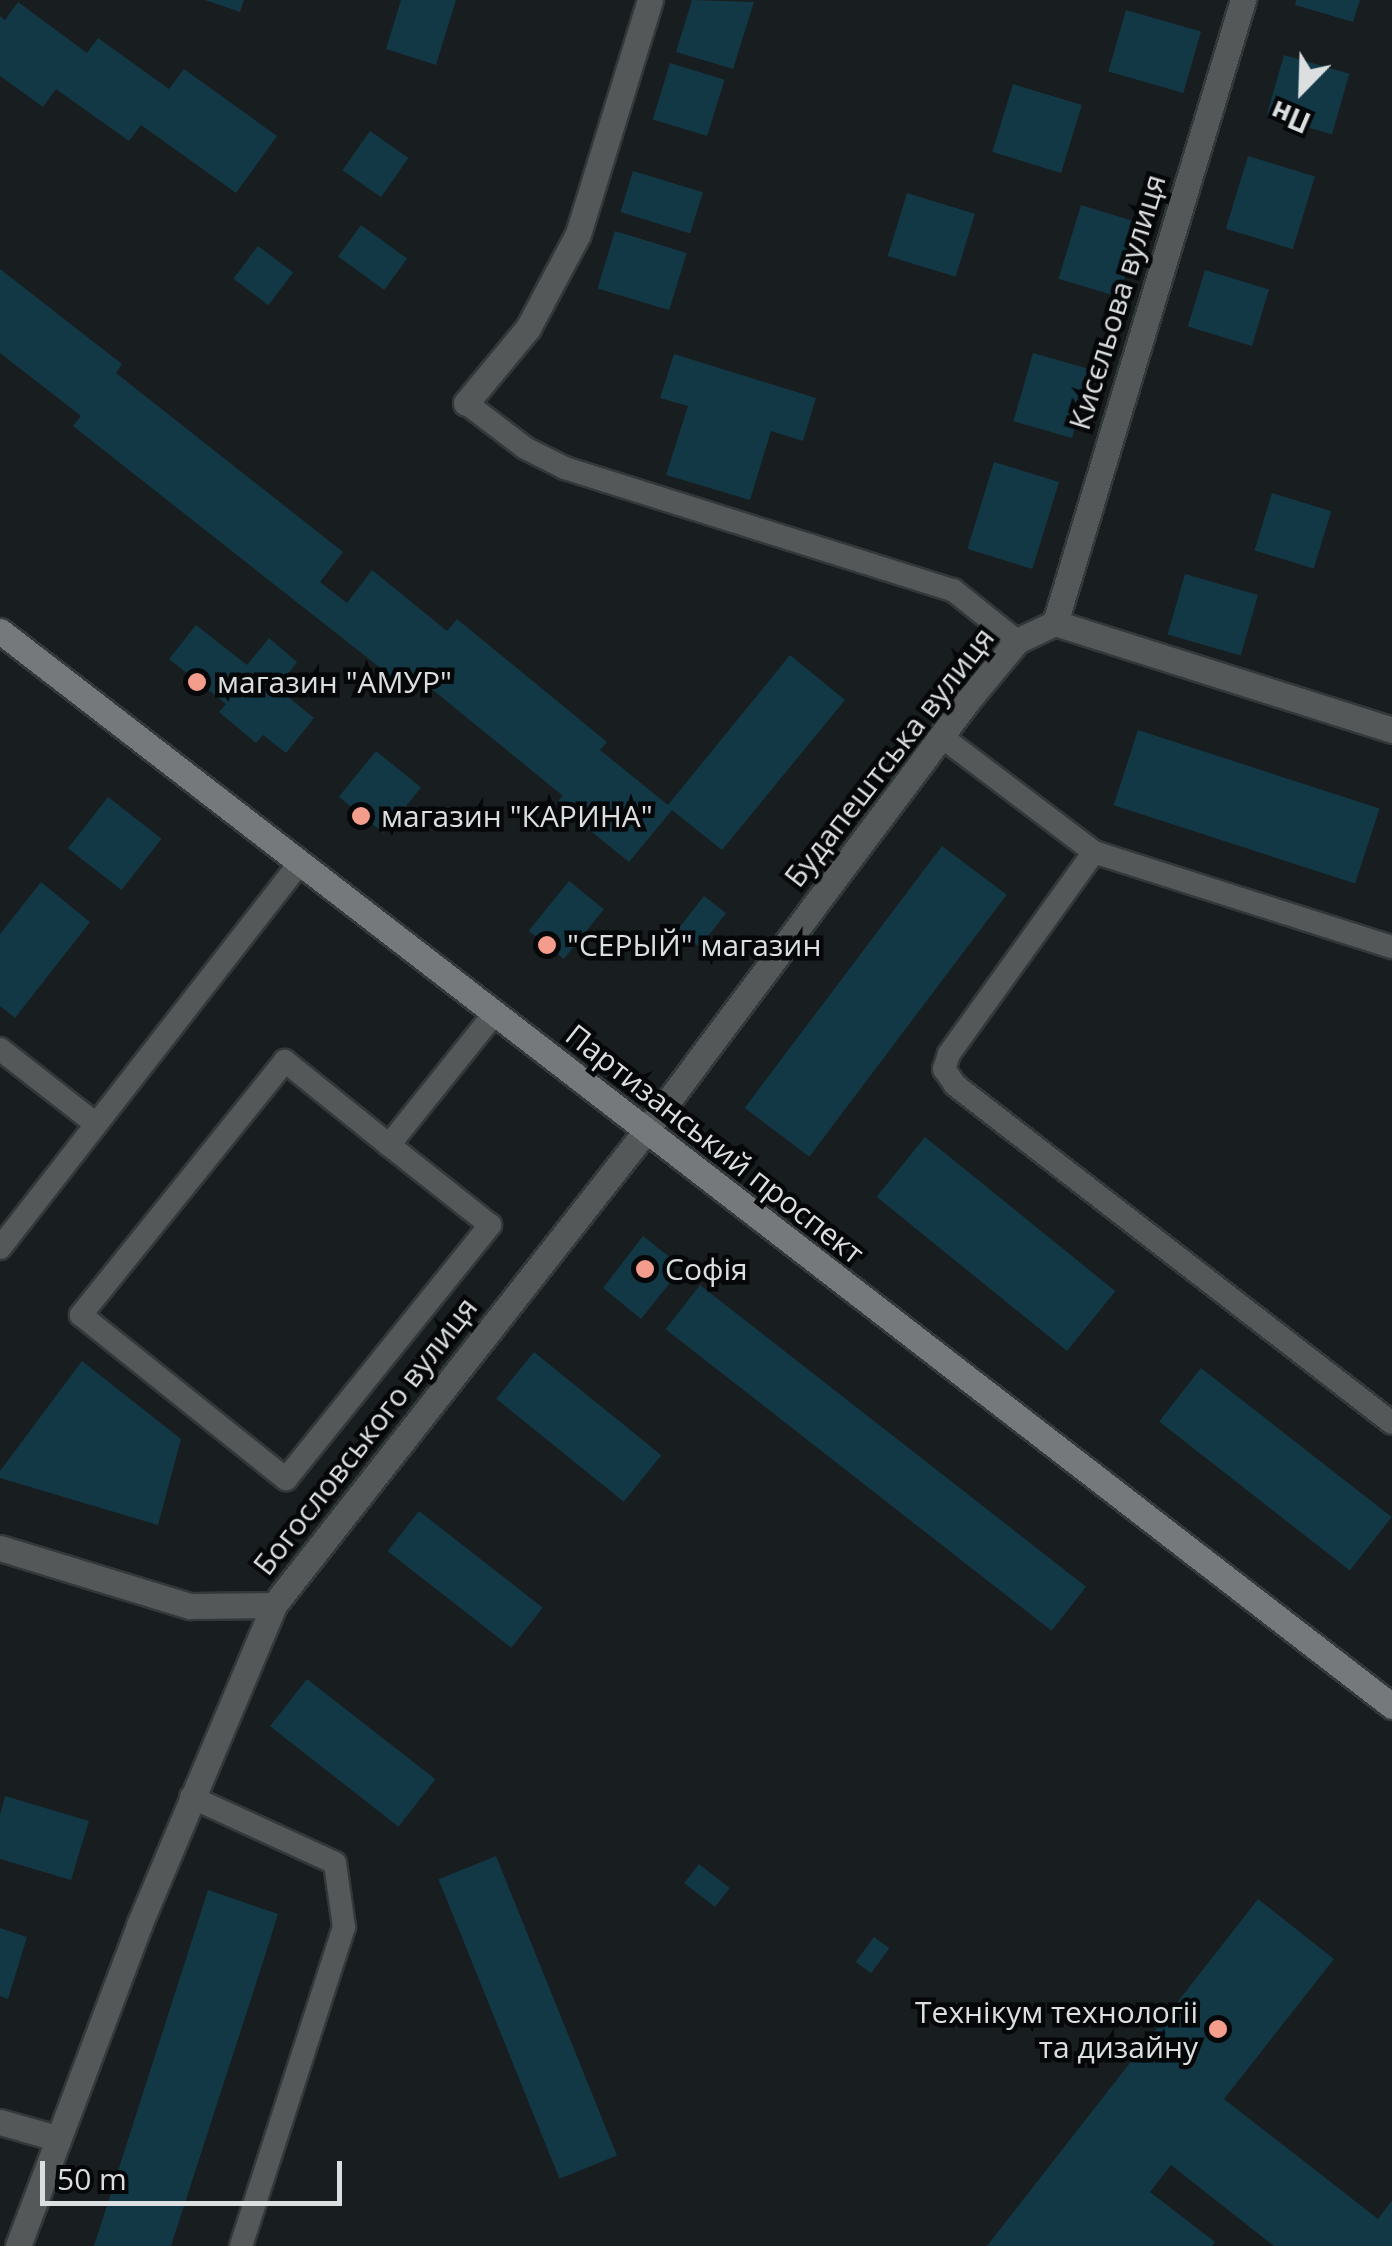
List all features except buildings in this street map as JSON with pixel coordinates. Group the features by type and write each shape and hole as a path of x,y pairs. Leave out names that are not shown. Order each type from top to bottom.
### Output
{"street":[{"path":"466,403 528,328 578,234 650,0"},
{"name":"Кисєльова вулиця","path":"1055,622 1243,0"},
{"path":"1055,622 1392,730"},
{"name":"Будапештська вулиця","path":"645,1132 1017,642 1055,622"},
{"name":"Партизанський проспект","path":"0,632 1392,1706"},
{"name":"Богословського вулиця","path":"0,1548 190,1606 274,1605 645,1132"},
{"path":"18,2246 56,2138 191,1797 274,1605"},
{"path":"0,2122 56,2138"}],"lane":[{"path":"466,403 526,448 564,468 953,590 1017,642"},
{"path":"942,737 1094,852 1392,947"},
{"path":"1094,852 949,1054 944,1069 956,1086 1392,1423"},
{"path":"0,1248 299,864"},
{"path":"389,1144 494,1014"},
{"path":"0,1049 96,1124"},
{"path":"285,1061 389,1144 490,1225 286,1480 81,1315 285,1061"},
{"path":"191,1797 335,1863 344,1927 242,2246"}],"place":[{"name":"магазин \"АМУР\"","path":"197,682"},
{"name":"магазин \"КАРИНА\"","path":"361,816"},
{"name":"\"СЕРЫЙ\" магазин","path":"547,945"},
{"name":"Софія","path":"645,1269"},
{"name":"Технікум технологіі та дизайну","path":"1218,2029"}]}
